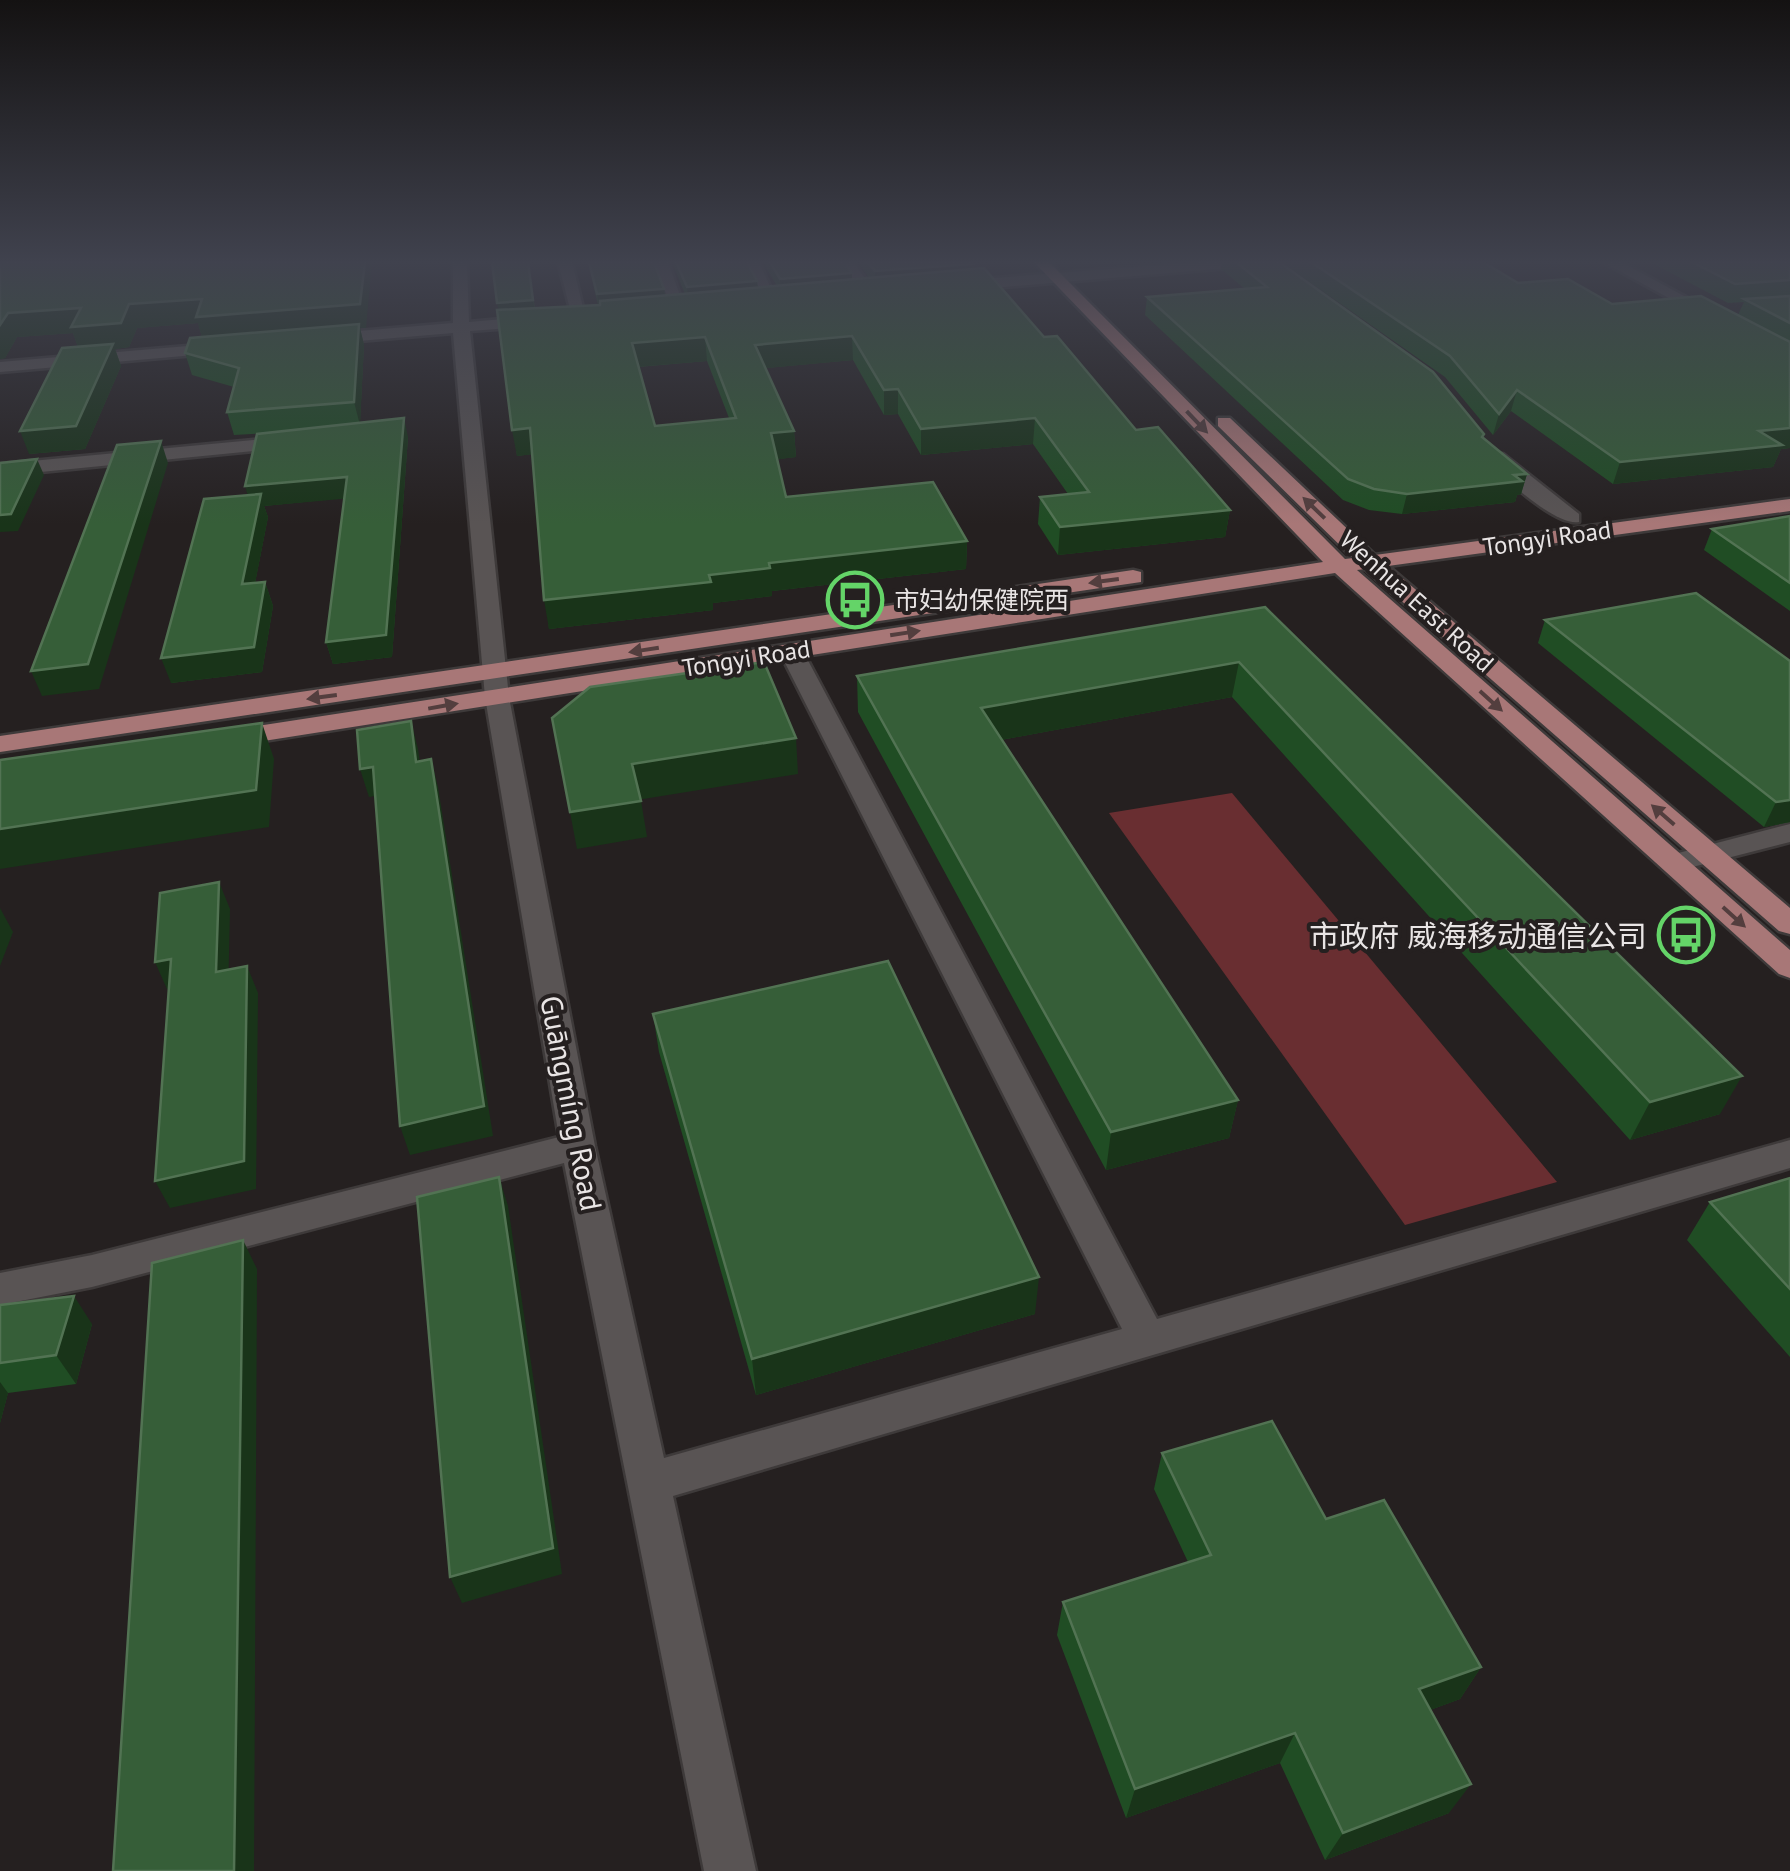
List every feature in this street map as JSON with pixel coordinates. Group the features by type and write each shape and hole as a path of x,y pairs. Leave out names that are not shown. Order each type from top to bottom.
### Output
{"main road":[{"name":"Wenhua East Road","path":"1140,349 1347,557 1672,863 1790,967"},
{"path":"1140,349 1347,557"},
{"name":"Tongyi Road","path":"0,744 792,650 1572,518 1790,490"},
{"name":"Tongyi Road","path":"194,743 497,685 1347,557 1790,505"},
{"name":"Wenhua East Road","path":"1347,557 1790,924"}],"street":[{"path":"0,367 201,349"},
{"name":"Guāngmíng Road","path":"463,349 497,685 578,1146 730,1871"},
{"path":"0,470 314,440"},
{"path":"1484,442 1507,471 1572,518"},
{"path":"792,650 1147,1339"},
{"path":"1672,863 1790,833"},
{"path":"0,1289 92,1270 578,1146"},
{"path":"650,1482 1790,1154"}],"shaded area":[{"path":"1232,793 1557,1182 1405,1225 1109,813"}],"building":[{"path":"61,349 111,349 76,426 20,431"},
{"path":"186,349 357,349 354,402 227,412 239,368 185,353"},
{"path":"502,349 634,349 655,426 736,418 710,349 757,349 794,431 771,433 786,497 933,482 967,541 769,563 770,568 709,575 711,582 544,600 530,428 512,430"},
{"path":"860,349 1068,349 1136,430 1158,427 1230,510 1060,527 1040,497 1089,492 1035,418 921,429 898,389 884,390"},
{"path":"1205,349 1401,349 1433,372 1484,434 1482,437 1527,474 1514,475 1522,481 1407,494 1374,489 1348,479"},
{"path":"1440,349 1790,349 1790,428 1759,431 1782,445 1620,462 1517,390 1499,414"},
{"path":"404,418 386,635 326,642 347,477 245,486 257,434"},
{"path":"161,441 88,664 31,671 117,445"},
{"path":"37,459 11,514 0,515 0,463"},
{"path":"261,494 242,584 265,582 254,647 161,658 204,499"},
{"path":"1790,516 1790,583 1712,529"},
{"path":"1696,593 1790,661 1790,800 1776,802 1545,620"},
{"path":"1265,607 1742,1076 1650,1102 1239,662 981,708 1238,1100 1111,1132 857,676"},
{"path":"764,662 796,738 632,764 641,801 570,812 552,718 590,687"},
{"path":"411,721 416,762 431,759 484,1106 400,1126 373,767 360,769 357,730"},
{"path":"262,723 256,790 0,829 0,760"},
{"path":"219,882 216,972 247,966 244,1161 155,1181 171,959 155,962 160,893"},
{"path":"888,961 1039,1277 752,1359 653,1014"},
{"path":"499,1177 553,1548 450,1577 417,1197"},
{"path":"1790,1178 1790,1289 1710,1202"},
{"path":"243,1240 234,1871 113,1871 152,1263"},
{"path":"74,1296 56,1355 0,1363 0,1305"},
{"path":"1272,1421 1326,1519 1384,1500 1481,1667 1419,1689 1471,1784 1343,1833 1295,1733 1135,1789 1063,1602 1211,1555 1162,1453"}],"place":[{"name":"市妇幼保健院西","path":"855,600"},
{"name":"市政府 威海移动通信公司","path":"1686,935"}]}
